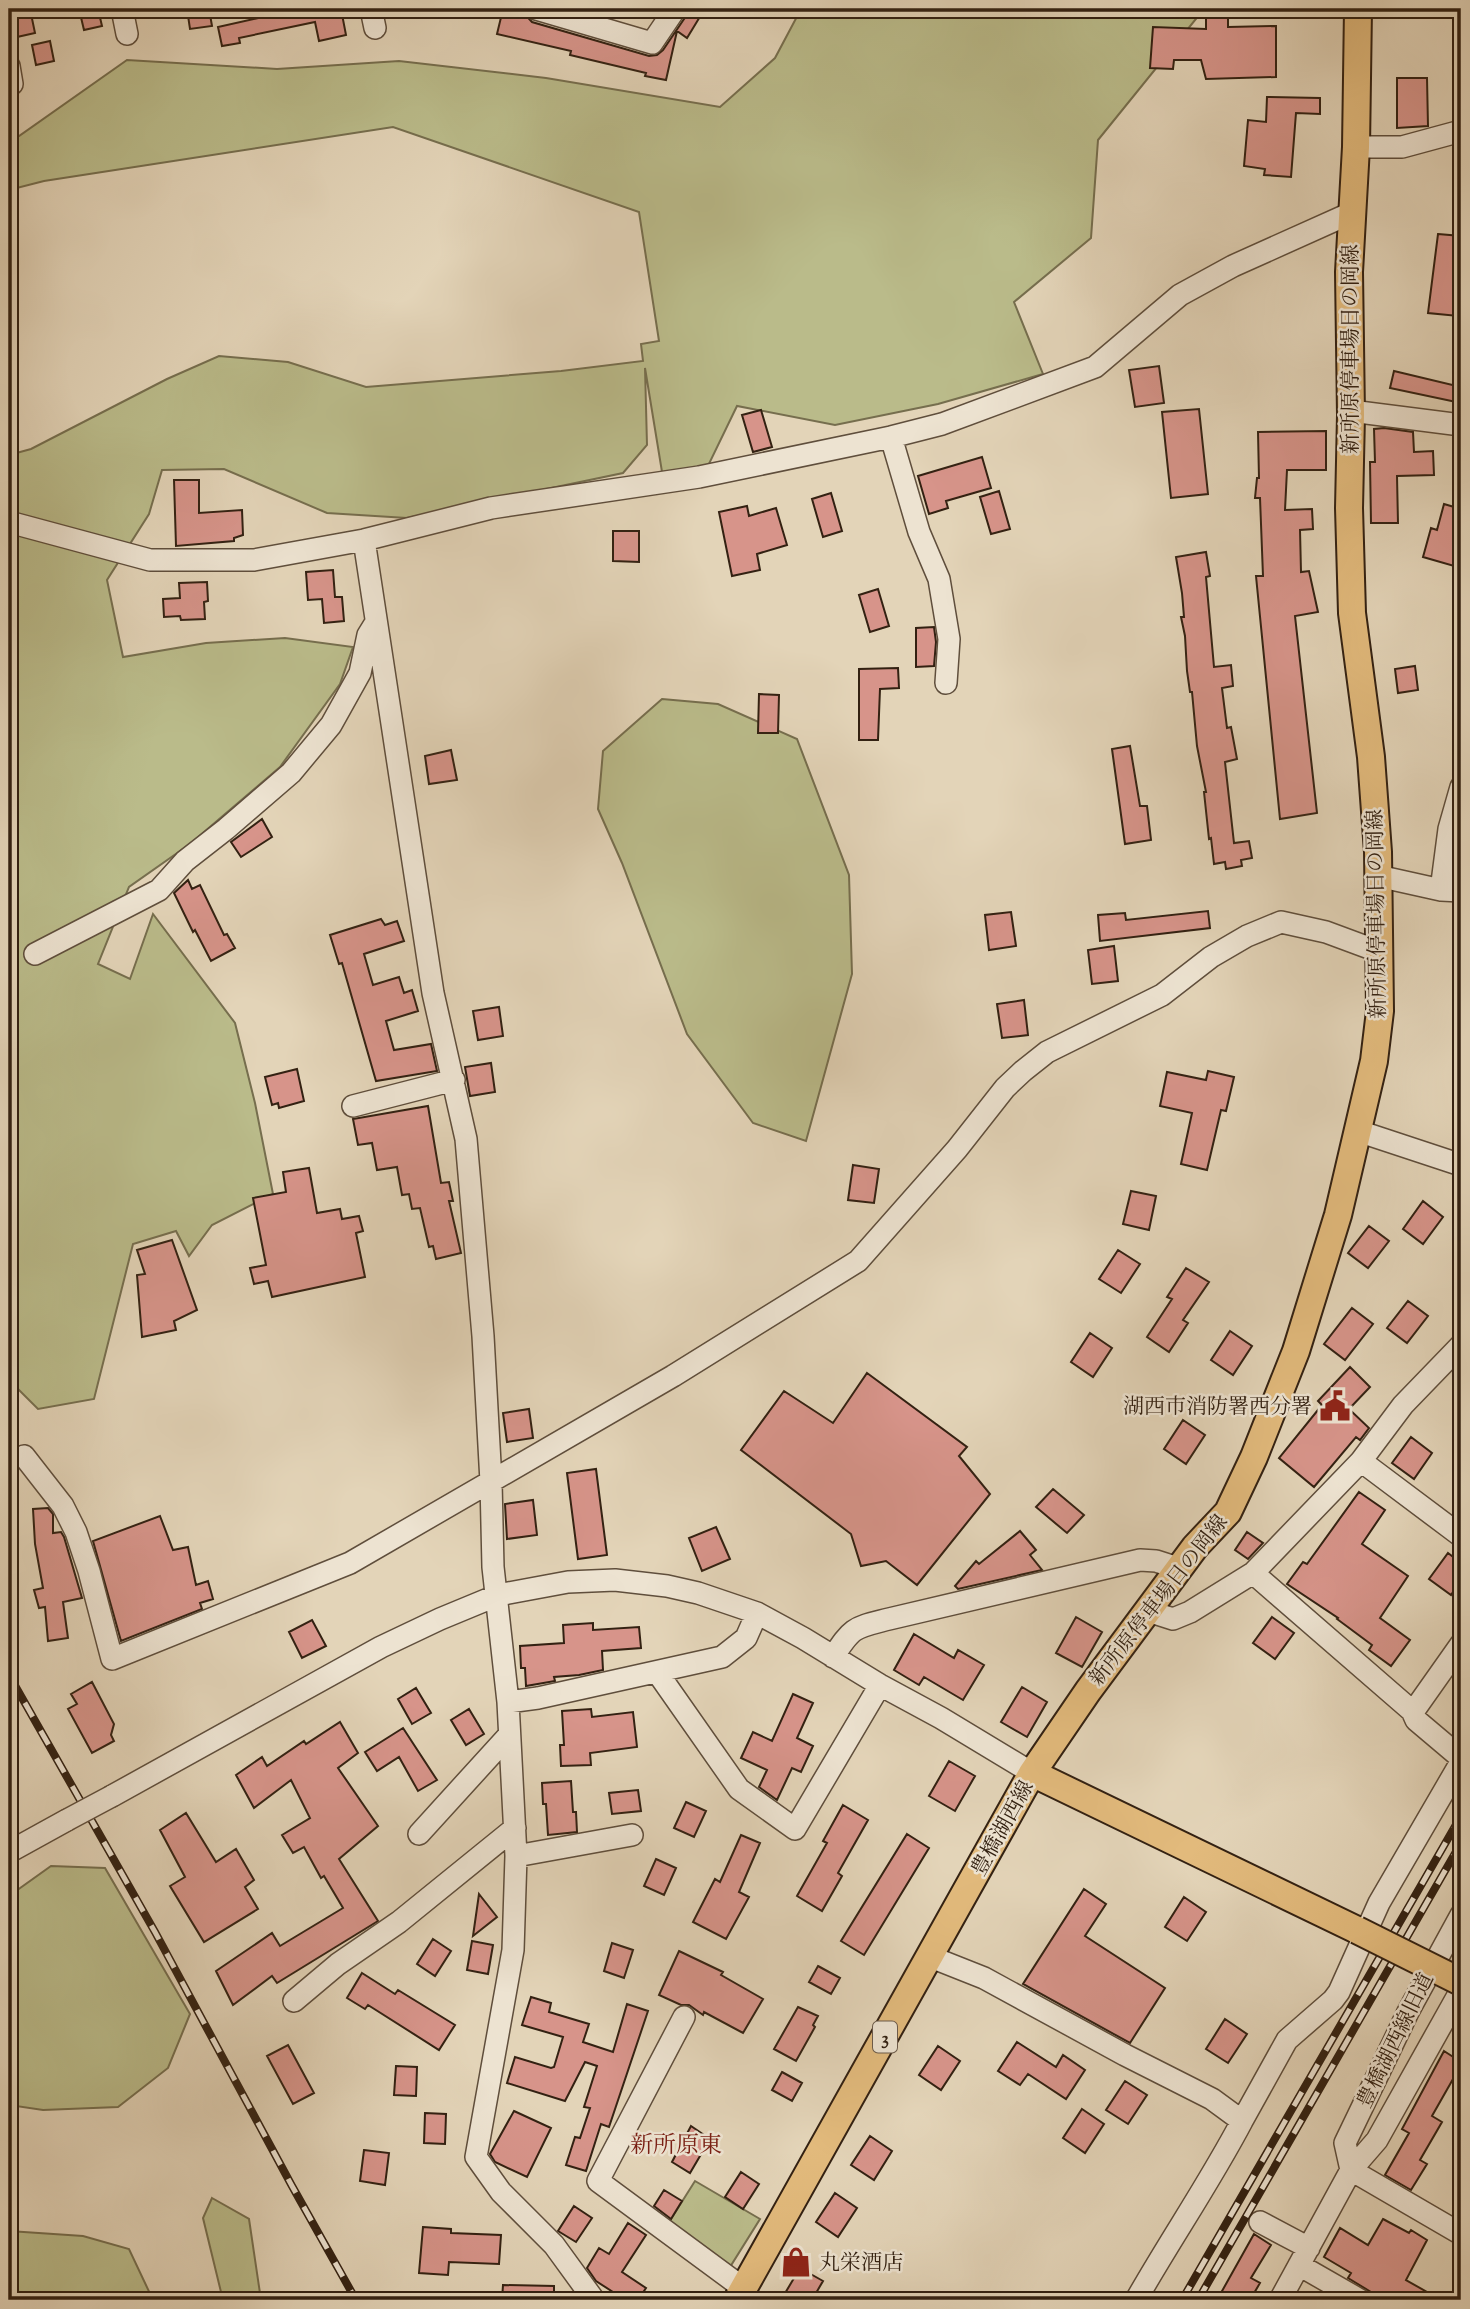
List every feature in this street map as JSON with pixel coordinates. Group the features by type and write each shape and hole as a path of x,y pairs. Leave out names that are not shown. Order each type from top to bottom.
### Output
{"main road":[{"name":"新所原停車場日の岡線","path":"1032,1773 1088,1691 1195,1547 1228,1512 1254,1457 1296,1352 1338,1215 1376,1048 1380,1011 1378,852 1371,757 1352,613 1349,508 1349,272 1356,147 1358,9"},
{"name":"豊橋湖西線","path":"740,2294 1032,1773 1461,1982"}],"street":[{"path":"122,9 127,34"},
{"path":"536,9 652,43 675,9"},
{"path":"1356,147 1402,148 1461,131"},
{"path":"9,522 150,560 254,560 364,540 491,508 699,477 891,437 942,424 1095,367 1180,295 1233,266 1352,213"},
{"path":"1351,411 1461,425"},
{"path":"891,437 919,532 939,579 949,639 946,683"},
{"path":"364,540 433,993 466,1139 478,1261 491,1482 493,1567 508,1702 516,1856 513,1950 476,2157 501,2192 554,2245 594,2300"},
{"path":"35,954 159,890 186,861 226,830 291,772 331,725 360,673 368,635 376,622"},
{"path":"1378,876 1451,890 1449,829 1461,787"},
{"path":"24,1455 64,1506 76,1532 112,1659 350,1563 673,1377 858,1261 957,1149 1005,1088 1047,1052 1162,995 1211,957 1247,936 1281,922 1326,932 1380,952"},
{"path":"353,1106 454,1080"},
{"path":"1358,1131 1461,1165"},
{"path":"1148,1611 1173,1619 1191,1612 1253,1573 1361,1461 1403,1405 1461,1345"},
{"path":"1361,1461 1461,1536"},
{"path":"833,1657 849,1632 863,1625 1140,1560 1156,1561 1181,1569"},
{"path":"1136,2300 1198,2194 1219,2165 1287,2040 1339,1992 1379,1903 1461,1760 1416,1720 1413,1712 1253,1573"},
{"path":"9,1852 381,1647 498,1595 568,1582 615,1580 667,1586 698,1593 757,1613 942,1718 1032,1773"},
{"path":"508,1702 538,1698 722,1657 746,1638 757,1613"},
{"path":"1413,1712 1461,1644"},
{"path":"657,1672 739,1790 795,1829 880,1685"},
{"path":"419,1834 509,1735"},
{"path":"294,2001 338,1964 399,1922 515,1828"},
{"path":"516,1856 632,1835"},
{"name":"豊橋湖西線旧道","path":"1351,2170 1345,2143 1408,2012 1461,1915"},
{"path":"931,1957 985,1978 1212,2099 1241,2121"},
{"path":"1280,2300 1351,2170 1377,2140 1455,2018 1461,1990"},
{"path":"684,2017 598,2181 740,2294"},
{"path":"1351,2170 1461,2234"},
{"path":"1260,2222 1360,2300"}],"green space":[{"path":"801,9 1204,9 1098,140 1091,238 1014,302 1043,374 938,404 835,425 737,406 707,468 663,478 645,368 647,445 623,473 407,518 327,513 224,469 162,470 149,514 107,580 123,657 206,643 285,638 353,647 340,684 280,767 190,844 129,887 98,964 130,979 153,914 235,1023 255,1103 273,1194 212,1225 189,1256 176,1231 133,1244 94,1399 38,1409 9,1380 9,455 31,449 167,379 219,356 288,362 366,387 561,371 643,361 641,344 659,341 639,212 393,127 44,181 9,190 9,140 19,136 127,60 277,69 399,61 546,78 720,107 775,58"},
{"path":"662,699 718,704 797,739 849,875 852,974 806,1141 753,1123 687,1034 622,863 598,809 603,751"},
{"path":"51,1866 105,1868 190,2014 168,2068 118,2107 43,2110 9,2105 9,1896"},
{"path":"695,2181 760,2219 730,2267 666,2227"},
{"path":"212,2198 249,2219 261,2300 220,2300 221,2292 203,2218"},
{"path":"9,2231 83,2236 129,2249 153,2300 45,2300 9,2296"}],"building":[{"path":"11,9 30,9 35,33 17,37"},
{"path":"79,9 98,9 102,26 84,30"},
{"path":"187,9 209,9 212,26 190,29"},
{"path":"276,9 341,9 346,35 319,41 315,22 239,38 240,43 222,46 218,27 263,17 262,12"},
{"path":"503,9 523,12 532,22 649,56 657,55 663,50 688,9 701,15 687,38 677,31 666,80 570,55 571,51 497,34"},
{"path":"1228,13 1228,27 1276,26 1276,77 1206,79 1201,60 1174,60 1173,69 1150,68 1153,27 1206,29 1206,14"},
{"path":"50,41 54,61 36,65 32,45"},
{"path":"1397,78 1427,78 1428,126 1397,128"},
{"path":"1267,97 1320,98 1320,114 1296,113 1291,177 1264,175 1265,169 1244,166 1248,120 1266,122"},
{"path":"1438,234 1461,236 1458,316 1428,313"},
{"path":"1159,366 1164,403 1135,407 1129,370"},
{"path":"1394,371 1461,387 1461,403 1390,388"},
{"path":"1199,409 1208,494 1171,498 1162,412"},
{"path":"761,410 772,447 753,452 742,415"},
{"path":"1374,429 1413,432 1414,452 1433,451 1434,475 1397,476 1398,523 1371,523 1370,462 1375,462"},
{"path":"1326,431 1326,470 1287,470 1285,510 1312,509 1313,529 1300,530 1301,572 1309,571 1318,612 1295,616 1317,813 1280,819 1256,576 1263,576 1260,498 1255,498 1259,478 1258,432"},
{"path":"982,457 991,488 946,501 948,508 929,514 918,476"},
{"path":"174,480 199,480 199,513 242,510 243,535 234,538 234,541 176,546"},
{"path":"999,491 1010,529 991,534 980,497"},
{"path":"831,493 842,531 823,537 812,499"},
{"path":"1444,504 1461,509 1461,568 1423,557 1431,528 1437,530"},
{"path":"747,506 749,516 776,508 787,545 757,554 760,570 732,576 719,512"},
{"path":"613,531 639,531 639,562 613,561"},
{"path":"1206,552 1210,576 1206,577 1214,667 1231,665 1233,686 1222,688 1227,728 1231,727 1237,759 1225,762 1234,843 1249,841 1252,858 1241,860 1242,866 1226,869 1225,862 1214,864 1211,838 1209,839 1206,792 1187,671 1181,617 1184,617 1182,593 1176,557"},
{"path":"333,570 335,597 342,597 344,621 324,623 322,599 308,600 306,572"},
{"path":"207,582 205,619 181,620 180,616 164,617 163,599 180,598 179,583"},
{"path":"878,589 889,626 870,632 859,595"},
{"path":"934,627 934,666 916,667 916,628"},
{"path":"1415,666 1418,690 1398,693 1395,669"},
{"path":"898,668 899,688 880,689 878,740 859,740 859,669"},
{"path":"759,694 779,695 778,733 758,733"},
{"path":"1130,746 1140,806 1147,806 1151,840 1125,844 1112,749"},
{"path":"451,750 457,780 429,784 425,756"},
{"path":"262,819 272,837 241,857 231,842"},
{"path":"188,880 192,889 200,885 224,935 227,934 235,948 211,961 174,893"},
{"path":"1208,911 1210,928 1100,941 1098,915 1125,913 1126,920"},
{"path":"1011,912 1016,946 989,950 985,915"},
{"path":"381,919 385,925 397,921 404,941 364,954 373,985 399,977 404,993 412,990 418,1011 386,1021 394,1050 431,1044 437,1071 376,1081 342,963 339,964 330,935"},
{"path":"1114,946 1118,981 1092,984 1088,950"},
{"path":"1024,1000 1028,1035 1002,1038 997,1004"},
{"path":"499,1007 503,1036 478,1040 473,1011"},
{"path":"491,1063 495,1092 470,1096 465,1067"},
{"path":"297,1069 304,1101 279,1108 278,1103 272,1105 265,1077"},
{"path":"1208,1071 1234,1077 1226,1111 1221,1110 1207,1170 1181,1164 1192,1113 1160,1106 1167,1072 1206,1080"},
{"path":"428,1106 441,1183 449,1182 453,1201 449,1201 461,1253 436,1259 433,1246 429,1247 420,1208 412,1209 409,1194 402,1195 397,1167 377,1170 372,1143 358,1145 353,1119"},
{"path":"853,1165 879,1169 874,1203 848,1200"},
{"path":"309,1168 317,1213 340,1209 342,1219 359,1216 363,1231 356,1233 365,1277 272,1297 268,1281 254,1284 250,1268 266,1265 253,1198 286,1192 283,1172"},
{"path":"1131,1191 1156,1196 1149,1230 1123,1224"},
{"path":"1423,1201 1443,1217 1423,1244 1403,1229"},
{"path":"1369,1226 1389,1241 1368,1268 1348,1253"},
{"path":"172,1240 197,1310 174,1321 176,1330 142,1337 137,1275 145,1274 137,1250"},
{"path":"1118,1250 1140,1264 1121,1293 1099,1279"},
{"path":"1186,1268 1209,1282 1183,1320 1188,1323 1169,1352 1147,1337 1172,1299 1167,1297"},
{"path":"1408,1301 1428,1316 1407,1343 1387,1328"},
{"path":"1352,1308 1373,1324 1345,1360 1324,1344"},
{"path":"1230,1331 1252,1346 1233,1375 1211,1360"},
{"path":"1090,1333 1112,1348 1093,1377 1071,1362"},
{"path":"1350,1367 1370,1387 1349,1409 1369,1428 1360,1440 1356,1437 1314,1487 1279,1458 1322,1405 1318,1401"},
{"path":"867,1373 967,1447 959,1456 990,1494 917,1585 886,1561 861,1566 851,1534 741,1450 784,1391 833,1423"},
{"path":"529,1409 533,1438 507,1442 503,1413"},
{"path":"1183,1420 1205,1435 1186,1464 1164,1449"},
{"path":"1411,1437 1432,1453 1414,1479 1392,1463"},
{"path":"596,1469 607,1555 578,1559 567,1473"},
{"path":"1053,1489 1084,1515 1067,1533 1036,1507"},
{"path":"1359,1492 1385,1510 1362,1544 1408,1576 1380,1618 1410,1640 1391,1666 1369,1650 1372,1645 1338,1618 1287,1584 1303,1562 1307,1564"},
{"path":"533,1500 537,1535 507,1539 505,1504"},
{"path":"48,1508 53,1514 53,1533 61,1532 64,1537 82,1598 63,1602 68,1638 48,1641 45,1607 39,1608 34,1590 43,1588 35,1544 33,1509"},
{"path":"160,1516 173,1550 188,1547 196,1585 208,1581 213,1599 200,1603 202,1609 121,1641 93,1541"},
{"path":"716,1527 730,1559 702,1571 689,1538"},
{"path":"1020,1531 1036,1550 1030,1555 1042,1570 958,1589 955,1586 976,1561 979,1564"},
{"path":"1247,1532 1263,1543 1248,1559 1235,1550"},
{"path":"1448,1553 1461,1563 1461,1580 1451,1595 1429,1579"},
{"path":"1076,1617 1102,1632 1082,1667 1056,1653"},
{"path":"1272,1617 1294,1633 1275,1659 1253,1643"},
{"path":"312,1620 326,1646 302,1658 289,1632"},
{"path":"593,1623 593,1630 639,1627 641,1648 602,1651 603,1670 554,1677 555,1681 526,1686 525,1668 521,1668 520,1646 564,1643 563,1625"},
{"path":"914,1634 954,1658 958,1650 984,1665 963,1700 924,1677 919,1685 894,1670"},
{"path":"92,1682 114,1724 111,1735 114,1741 92,1753 68,1709 77,1704 71,1694"},
{"path":"1022,1687 1047,1702 1027,1737 1001,1722"},
{"path":"416,1688 431,1713 412,1724 398,1699"},
{"path":"793,1694 813,1703 797,1738 813,1746 801,1772 792,1768 777,1800 759,1787 767,1770 741,1758 753,1732 772,1741"},
{"path":"469,1709 484,1734 466,1745 451,1720"},
{"path":"591,1709 592,1717 633,1712 637,1747 590,1753 591,1765 561,1766 560,1745 564,1745 562,1711"},
{"path":"340,1722 358,1753 338,1768 378,1826 339,1859 378,1921 277,1983 272,1976 233,2005 216,1971 272,1933 280,1946 343,1908 324,1876 321,1878 304,1847 293,1853 282,1835 310,1818 291,1780 254,1808 236,1775 262,1757 267,1766 304,1741 306,1744"},
{"path":"403,1728 437,1780 418,1791 399,1757 377,1771 365,1752"},
{"path":"949,1761 975,1776 955,1811 929,1796"},
{"path":"571,1781 577,1832 548,1835 542,1783"},
{"path":"638,1790 641,1811 612,1814 609,1793"},
{"path":"686,1802 706,1811 694,1837 674,1828"},
{"path":"843,1805 868,1820 838,1873 842,1876 822,1911 797,1896 827,1843 823,1841"},
{"path":"186,1813 216,1862 236,1849 254,1880 245,1887 258,1909 204,1942 170,1886 185,1877 160,1830"},
{"path":"907,1834 929,1848 864,1955 841,1941"},
{"path":"741,1835 760,1843 739,1892 749,1897 726,1939 693,1922 715,1879 720,1882"},
{"path":"656,1859 676,1868 664,1895 644,1886"},
{"path":"1084,1889 1106,1904 1085,1936 1165,1988 1130,2043 1023,1984"},
{"path":"479,1894 497,1917 473,1936"},
{"path":"1184,1897 1206,1912 1187,1941 1165,1927"},
{"path":"433,1939 451,1951 435,1976 417,1964"},
{"path":"472,1941 493,1945 488,1974 467,1970"},
{"path":"612,1943 633,1950 624,1978 604,1971"},
{"path":"679,1951 723,1972 721,1975 763,1999 743,2033 704,2012 703,2015 689,2005 681,2005 659,1995"},
{"path":"818,1966 840,1978 831,1994 809,1982"},
{"path":"362,1973 395,1994 398,1990 455,2025 439,2050 368,2005 365,2009 347,1998"},
{"path":"531,1997 551,2003 549,2012 589,2024 583,2042 613,2052 627,2004 648,2011 609,2127 601,2124 586,2171 566,2165 575,2137 580,2138 590,2108 584,2107 597,2066 585,2062 565,2101 507,2083 515,2057 554,2067 563,2037 522,2025"},
{"path":"798,2007 818,2016 813,2025 815,2027 796,2061 774,2049"},
{"path":"1225,2019 1247,2034 1228,2063 1206,2049"},
{"path":"1017,2042 1056,2067 1063,2055 1085,2070 1066,2099 1028,2074 1020,2085 998,2071"},
{"path":"288,2045 314,2093 293,2104 267,2056"},
{"path":"938,2046 960,2061 941,2090 919,2075"},
{"path":"1444,2051 1461,2062 1461,2065 1432,2116 1442,2122 1420,2160 1427,2164 1411,2190 1385,2175 1409,2133 1402,2129"},
{"path":"396,2066 417,2067 416,2096 394,2095"},
{"path":"782,2072 802,2083 792,2101 772,2090"},
{"path":"1125,2081 1147,2095 1128,2124 1106,2110"},
{"path":"1082,2109 1104,2124 1085,2153 1063,2138"},
{"path":"514,2111 551,2128 527,2177 495,2162 490,2154"},
{"path":"425,2113 446,2114 445,2144 424,2143"},
{"path":"691,2126 710,2139 690,2173 672,2162"},
{"path":"870,2136 892,2151 874,2180 851,2165"},
{"path":"364,2150 389,2153 385,2185 360,2181"},
{"path":"741,2172 759,2184 743,2209 725,2197"},
{"path":"664,2190 682,2201 671,2219 654,2206"},
{"path":"835,2193 857,2208 838,2237 816,2222"},
{"path":"574,2206 592,2218 576,2242 558,2231"},
{"path":"1383,2219 1409,2233 1411,2230 1427,2240 1406,2280 1441,2300 1384,2300 1348,2278 1351,2273 1324,2257 1340,2228 1368,2245"},
{"path":"628,2223 646,2235 622,2272 646,2288 638,2300 612,2300 616,2294 596,2281 587,2268 599,2248 609,2254"},
{"path":"423,2227 451,2229 451,2233 501,2235 499,2264 449,2262 448,2275 419,2273"},
{"path":"1254,2234 1271,2245 1251,2278 1260,2283 1250,2300 1217,2300"},
{"path":"800,2268 823,2281 812,2300 781,2300"},
{"path":"503,2285 554,2286 554,2300 502,2300"}],"railway":[{"path":"9,1675 155,1932 356,2300"},
{"path":"1182,2300 1461,1816"},
{"path":"1198,2300 1461,1843"}],"place":[{"name":"湖西市消防署西分署","path":"1335,1406"},
{"name":"丸栄酒店","path":"796,2262"}],"district":[{"name":"新所原東","path":"676,2144"}]}
